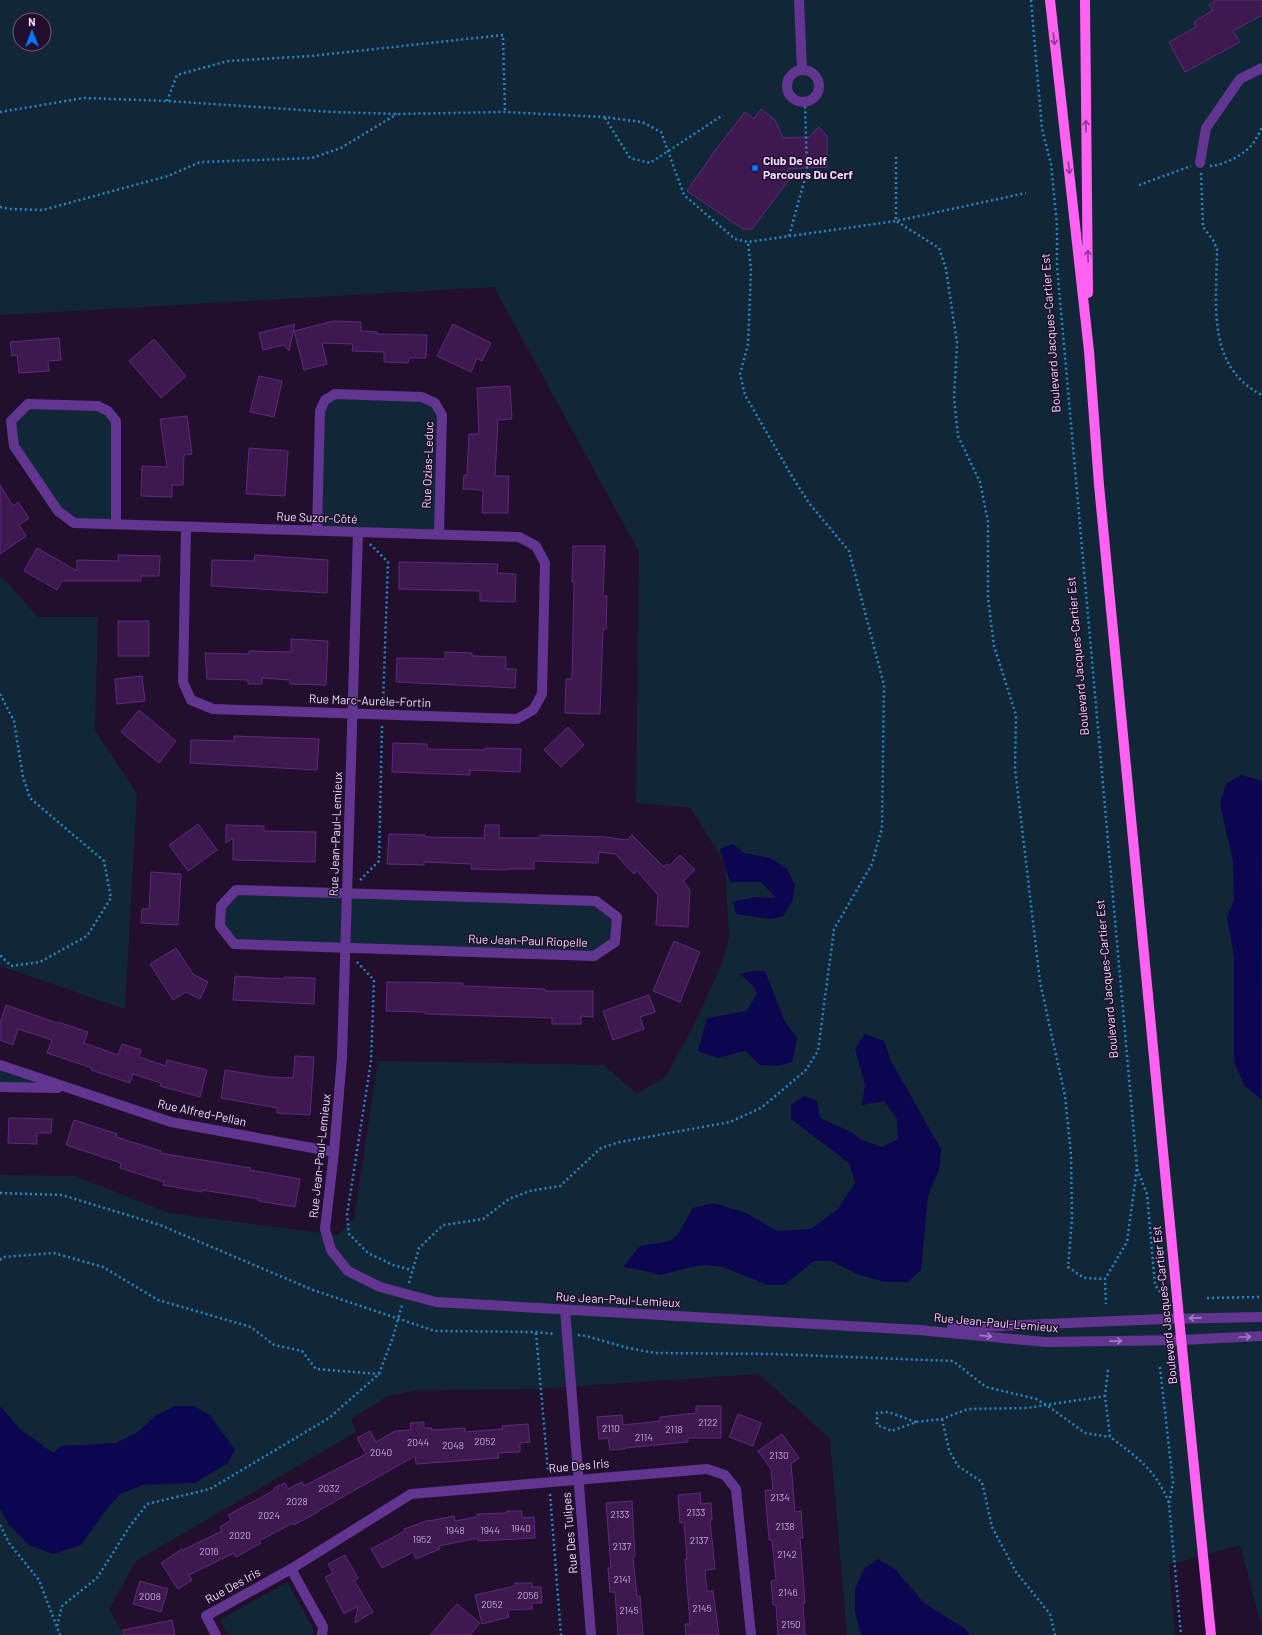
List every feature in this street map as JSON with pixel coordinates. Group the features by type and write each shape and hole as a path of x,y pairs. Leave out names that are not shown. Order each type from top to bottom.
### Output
{"main road":[{"name":"Boulevard Jacques-Cartier Est","path":"1050,0 1089,351 1099,485 1181,1340 1211,1635"},
{"name":"Boulevard Jacques-Cartier Est","path":"1085,0 1089,351"}],"street":[{"path":"799,0 802,70"},
{"path":"1200,163 1206,128 1240,79 1262,68"},
{"path":"802,70 812,73 816,77 819,87 815,97 805,102 795,101 788,93 787,88 789,78 797,71 802,70"},
{"name":"Rue Ozias-Leduc","path":"317,531 320,411 325,400 335,394 422,397 435,403 442,415 439,534"},
{"name":"Rue Suzor-Côté","path":"116,524 116,421 108,411 98,406 28,404 11,421 14,446 58,511 74,523 518,537"},
{"name":"Rue Marc-Aurèle-Fortin","path":"186,527 184,682 191,700 212,709 517,718 533,710 542,694 545,563 536,546 518,537"},
{"name":"Rue Jean-Paul-Lemieux","path":"358,532 342,1058 334,1152 325,1229 331,1250 348,1271 380,1287 436,1302 919,1330 1045,1342 1181,1340 1262,1336"},
{"name":"Rue Jean-Paul Riopelle","path":"236,890 347,893 596,901 617,917 615,942 594,956 345,948 234,944 220,926 221,906 236,890"},
{"name":"Rue Alfred-Pellan","path":"0,1066 171,1122 334,1152"},
{"name":"Rue Alfred-Pellan","path":"0,1087 68,1089"},
{"name":"Rue Des Tulipes","path":"565,1310 591,1635"},
{"name":"Rue Jean-Paul-Lemieux","path":"919,1330 1179,1318 1262,1317"},
{"name":"Rue Des Iris","path":"216,1635 206,1616 291,1569 411,1494 707,1469 725,1475 736,1489 751,1635"},
{"path":"291,1569 323,1627 322,1635"}],"path":[{"name":"Boulevard Jacques-Cartier Est","path":"1031,0 1042,129 1051,164 1057,225 1057,266 1137,1168 1127,1242 1105,1279"},
{"path":"167,101 177,75 228,61 311,56 503,35 505,112"},
{"path":"0,112 84,98 167,101 332,112 398,114 505,112 604,118 642,122 662,132 684,194 735,239 748,242 896,221 1026,193"},
{"path":"789,236 807,171 805,102"},
{"path":"0,207 10,209 43,210 168,176 200,162 312,158 341,148 398,114"},
{"path":"604,118 630,158 650,163 669,152 723,115"},
{"path":"1139,185 1200,163 1206,166 1212,166 1233,158 1245,151 1254,142 1262,127"},
{"path":"896,157 896,221"},
{"path":"1200,163 1203,227 1213,240 1216,249 1215,304 1216,326 1220,343 1238,378 1253,391 1262,395"},
{"path":"896,221 939,248 946,269 956,343 954,398 958,436 980,482 988,522 988,605 994,646 1016,715 1015,768 1040,982 1065,1096 1071,1155 1072,1212 1068,1267 1084,1278 1105,1279 1106,1304"},
{"path":"419,1248 443,1224 483,1219 509,1199 530,1190 560,1186 601,1148 620,1142 730,1122 761,1108 805,1071 818,1051 834,929 872,864 882,828 884,685 849,551 809,503 745,395 740,374 748,345 751,270 748,242"},
{"path":"0,694 14,721 23,777 30,798 104,861 111,898 87,936 40,962 12,966 0,955"},
{"path":"345,948 374,980 371,1060 347,1215 349,1234 368,1253 393,1265 412,1270"},
{"path":"1137,1168 1147,1194 1155,1285 1162,1294"},
{"path":"0,1193 62,1195 160,1224 313,1290 435,1331 536,1332 586,1336 628,1348 655,1353 773,1354 953,1361 986,1387 1036,1399 1085,1433 1110,1437 1141,1460 1151,1471 1164,1490 1169,1503 1181,1635"},
{"path":"0,1260 3,1257 54,1253 103,1267 158,1300 251,1327 274,1345 302,1351 316,1369 379,1374"},
{"path":"1207,1298 1262,1297"},
{"path":"57,1626 62,1606 97,1578 130,1526 147,1504 210,1489 329,1418 379,1374 398,1319"},
{"path":"1160,1367 1173,1483 1169,1503"},
{"path":"1108,1370 1105,1396 1110,1437"},
{"path":"916,1422 888,1412 876,1413 876,1425 892,1431 916,1422 942,1419 968,1409 1027,1408 1048,1406 1105,1396"},
{"path":"942,1419 949,1450 958,1466 982,1482 992,1527 1016,1572 1050,1614 1055,1635"},
{"path":"0,1525 9,1543 38,1580 60,1635"}],"shaded area":[{"path":"0,0 1262,0 1262,1628 1240,1545 1169,1565 1175,1635 847,1635 830,1439 759,1374 534,1389 418,1390 388,1396 351,1419 356,1432 136,1561 109,1609 124,1635 0,1635 0,1175 75,1176 169,1213 337,1235 354,1219 378,1061 604,1065 637,1094 666,1076 693,1027 724,959 729,936 725,864 691,808 636,803 639,552 494,287 0,315"},
{"path":"335,394 422,397 442,415 439,534 317,531 320,411"},
{"path":"28,404 98,406 116,421 116,524 74,523 58,511 14,446 11,421"},
{"path":"0,575 38,617 98,617 95,730 137,794 125,1009 0,966"},
{"path":"1241,775 1260,780 1262,783 1261,1099 1244,1085 1234,1062 1234,956 1227,917 1234,900 1233,861 1220,804 1226,784"},
{"path":"733,844 744,853 770,858 787,869 795,885 792,902 783,916 770,919 736,914 733,902 755,897 776,898 761,882 730,882 720,849"},
{"path":"236,890 596,901 617,917 615,942 594,956 234,944 220,926 221,906"},
{"path":"754,971 765,971 785,1022 797,1037 792,1062 777,1066 760,1065 745,1051 718,1058 698,1051 707,1018 747,1011 757,994 754,987 740,974"},
{"path":"865,1034 884,1041 891,1061 941,1149 939,1170 928,1196 921,1270 908,1282 885,1282 859,1275 831,1261 814,1261 784,1285 768,1285 723,1267 704,1265 661,1275 623,1267 640,1246 670,1241 678,1234 693,1208 714,1203 746,1213 777,1231 811,1229 837,1210 855,1183 849,1163 791,1119 791,1105 804,1096 817,1101 820,1118 851,1132 862,1140 882,1147 898,1139 897,1119 884,1101 862,1105 865,1085 855,1049"},
{"path":"0,1065 68,1089 0,1087"},
{"path":"0,1406 20,1429 53,1453 61,1446 116,1443 138,1432 155,1416 175,1406 194,1406 210,1415 235,1450 228,1463 195,1483 143,1485 120,1494 106,1510 81,1545 53,1554 29,1545 9,1525 0,1509"},
{"path":"878,1559 895,1569 924,1603 964,1628 970,1635 861,1635 855,1612 855,1589 865,1568"},
{"path":"287,1582 312,1626 314,1635 228,1635 220,1620"}],"building":[{"path":"1216,0 1262,0 1262,15 1233,31 1240,42 1185,72 1169,42 1196,27 1194,22 1213,10 1209,5"},
{"name":"Club De Golf Parcours Du Cerf","path":"761,109 775,120 783,138 809,137 819,127 827,136 827,167 788,169 788,181 752,229 743,229 687,191 714,152 745,112 754,119"},
{"path":"334,321 361,322 361,331 377,332 377,334 427,335 426,358 409,358 408,363 384,362 384,352 352,351 353,344 322,343 327,364 304,370 294,331"},
{"path":"295,324 289,351 284,345 263,350 259,333"},
{"path":"453,324 491,343 482,361 477,358 471,372 437,356"},
{"path":"59,338 61,360 48,361 49,371 19,373 17,355 12,356 10,342"},
{"path":"154,339 186,376 161,398 129,361"},
{"path":"259,376 282,381 274,417 250,412"},
{"path":"510,386 512,419 498,420 495,476 509,476 508,513 482,513 483,490 463,489 464,475 467,475 469,434 479,434 477,388"},
{"path":"187,416 192,454 184,455 183,485 172,485 172,497 141,496 142,466 167,467 160,419"},
{"path":"249,448 288,451 285,496 246,494"},
{"path":"0,485 13,506 18,502 29,518 19,525 26,536 0,554"},
{"path":"573,546 605,546 603,596 607,596 606,629 603,629 600,714 565,713 566,679 572,679 574,582 572,582"},
{"path":"37,548 77,571 77,560 118,561 118,555 160,556 159,576 141,576 141,581 62,581 57,590 24,571"},
{"path":"255,555 328,560 327,593 211,586 212,560 254,561"},
{"path":"399,562 498,564 497,573 516,574 515,602 480,601 480,591 399,589"},
{"path":"118,621 149,621 149,656 118,656"},
{"path":"291,639 328,641 326,685 290,684 290,680 262,678 262,684 248,684 248,680 207,679 205,653 249,654 249,651 291,652"},
{"path":"445,652 472,653 472,656 506,657 506,669 516,669 515,688 396,682 397,658 445,659"},
{"path":"142,676 145,701 117,704 115,679"},
{"path":"139,710 176,741 159,763 121,732"},
{"path":"568,727 584,745 561,767 544,750"},
{"path":"234,736 319,739 317,770 190,763 191,740 234,741"},
{"path":"393,743 427,744 427,749 521,749 520,772 470,770 470,775 392,772"},
{"path":"198,824 217,850 188,871 169,845"},
{"path":"226,825 264,826 264,831 316,832 315,862 233,860 233,838 226,843"},
{"path":"485,825 499,825 499,838 540,838 540,835 605,837 627,840 632,835 664,867 667,864 669,866 680,855 695,870 683,881 690,890 688,927 656,925 658,895 637,871 634,874 615,854 599,852 598,863 534,861 534,869 471,869 471,864 424,862 424,865 387,864 389,834 425,835 425,837 484,838"},
{"path":"151,872 181,874 178,925 141,923 142,909 149,909"},
{"path":"674,941 700,952 680,1002 653,991"},
{"path":"176,948 193,974 208,982 200,999 186,992 173,1000 150,964"},
{"path":"235,976 284,979 284,977 315,978 314,1004 233,1000"},
{"path":"387,982 463,983 463,986 545,989 545,991 593,991 593,1017 581,1016 581,1024 552,1024 552,1018 425,1014 425,1012 386,1011"},
{"path":"649,995 655,1012 640,1017 644,1029 613,1040 603,1011"},
{"path":"6,1005 88,1032 84,1043 118,1055 122,1044 141,1050 139,1057 166,1066 167,1060 207,1070 200,1097 160,1086 161,1083 133,1074 130,1083 91,1070 92,1068 47,1053 52,1040 18,1029 13,1045 0,1040 0,1023"},
{"path":"295,1056 314,1057 310,1115 277,1113 277,1108 221,1098 225,1070 269,1077 293,1078"},
{"path":"9,1118 52,1119 51,1133 37,1133 37,1144 8,1143"},
{"path":"74,1120 117,1134 116,1137 161,1151 160,1153 251,1168 250,1170 300,1179 295,1207 258,1201 259,1199 202,1190 202,1192 163,1185 164,1182 120,1168 121,1163 66,1145"},
{"path":"696,1406 721,1406 721,1438 688,1438 688,1442 610,1450 608,1438 599,1439 597,1417 622,1415 623,1425 660,1421 660,1417 696,1413"},
{"path":"738,1414 761,1423 753,1446 729,1437"},
{"path":"424,1422 424,1428 432,1428 432,1430 465,1428 465,1432 503,1429 502,1426 528,1424 530,1442 520,1443 520,1452 498,1453 499,1458 416,1464 415,1456 318,1512 259,1541 261,1543 236,1557 234,1553 189,1575 192,1580 178,1589 161,1563 182,1549 183,1550 222,1531 220,1527 231,1520 228,1515 275,1490 274,1488 285,1483 288,1489 302,1482 304,1486 366,1454 357,1438 370,1431 376,1442 395,1431 411,1430 410,1423"},
{"path":"782,1434 799,1458 791,1464 795,1512 801,1511 803,1538 800,1538 805,1603 803,1603 805,1635 778,1635 776,1605 773,1605 771,1581 776,1580 772,1540 769,1540 765,1490 773,1490 771,1469 758,1451"},
{"path":"700,1493 701,1504 711,1503 712,1520 710,1520 715,1569 705,1570 707,1591 713,1591 719,1635 686,1635 685,1624 690,1624 685,1559 687,1559 684,1522 680,1523 678,1495"},
{"path":"632,1501 635,1557 633,1558 637,1596 640,1596 643,1635 618,1635 615,1592 610,1592 608,1568 611,1568 606,1503"},
{"path":"507,1511 522,1511 522,1518 534,1517 535,1538 478,1541 478,1538 439,1546 440,1549 416,1559 413,1552 382,1568 371,1549 405,1531 404,1529 429,1520 454,1516 455,1521 477,1517 477,1514 507,1513"},
{"path":"345,1555 358,1578 354,1580 373,1612 355,1623 358,1606 344,1614 325,1577 333,1573 328,1564"},
{"path":"140,1581 168,1589 161,1612 133,1604"},
{"path":"515,1583 532,1583 532,1587 541,1587 542,1603 532,1603 532,1609 507,1610 509,1617 482,1624 475,1595 515,1586"},
{"path":"457,1604 480,1623 470,1635 430,1635"},
{"path":"172,1620 175,1635 124,1635 123,1630"}],"place":[{"name":"Club De Golf Parcours Du Cerf","path":"755,168"}]}
